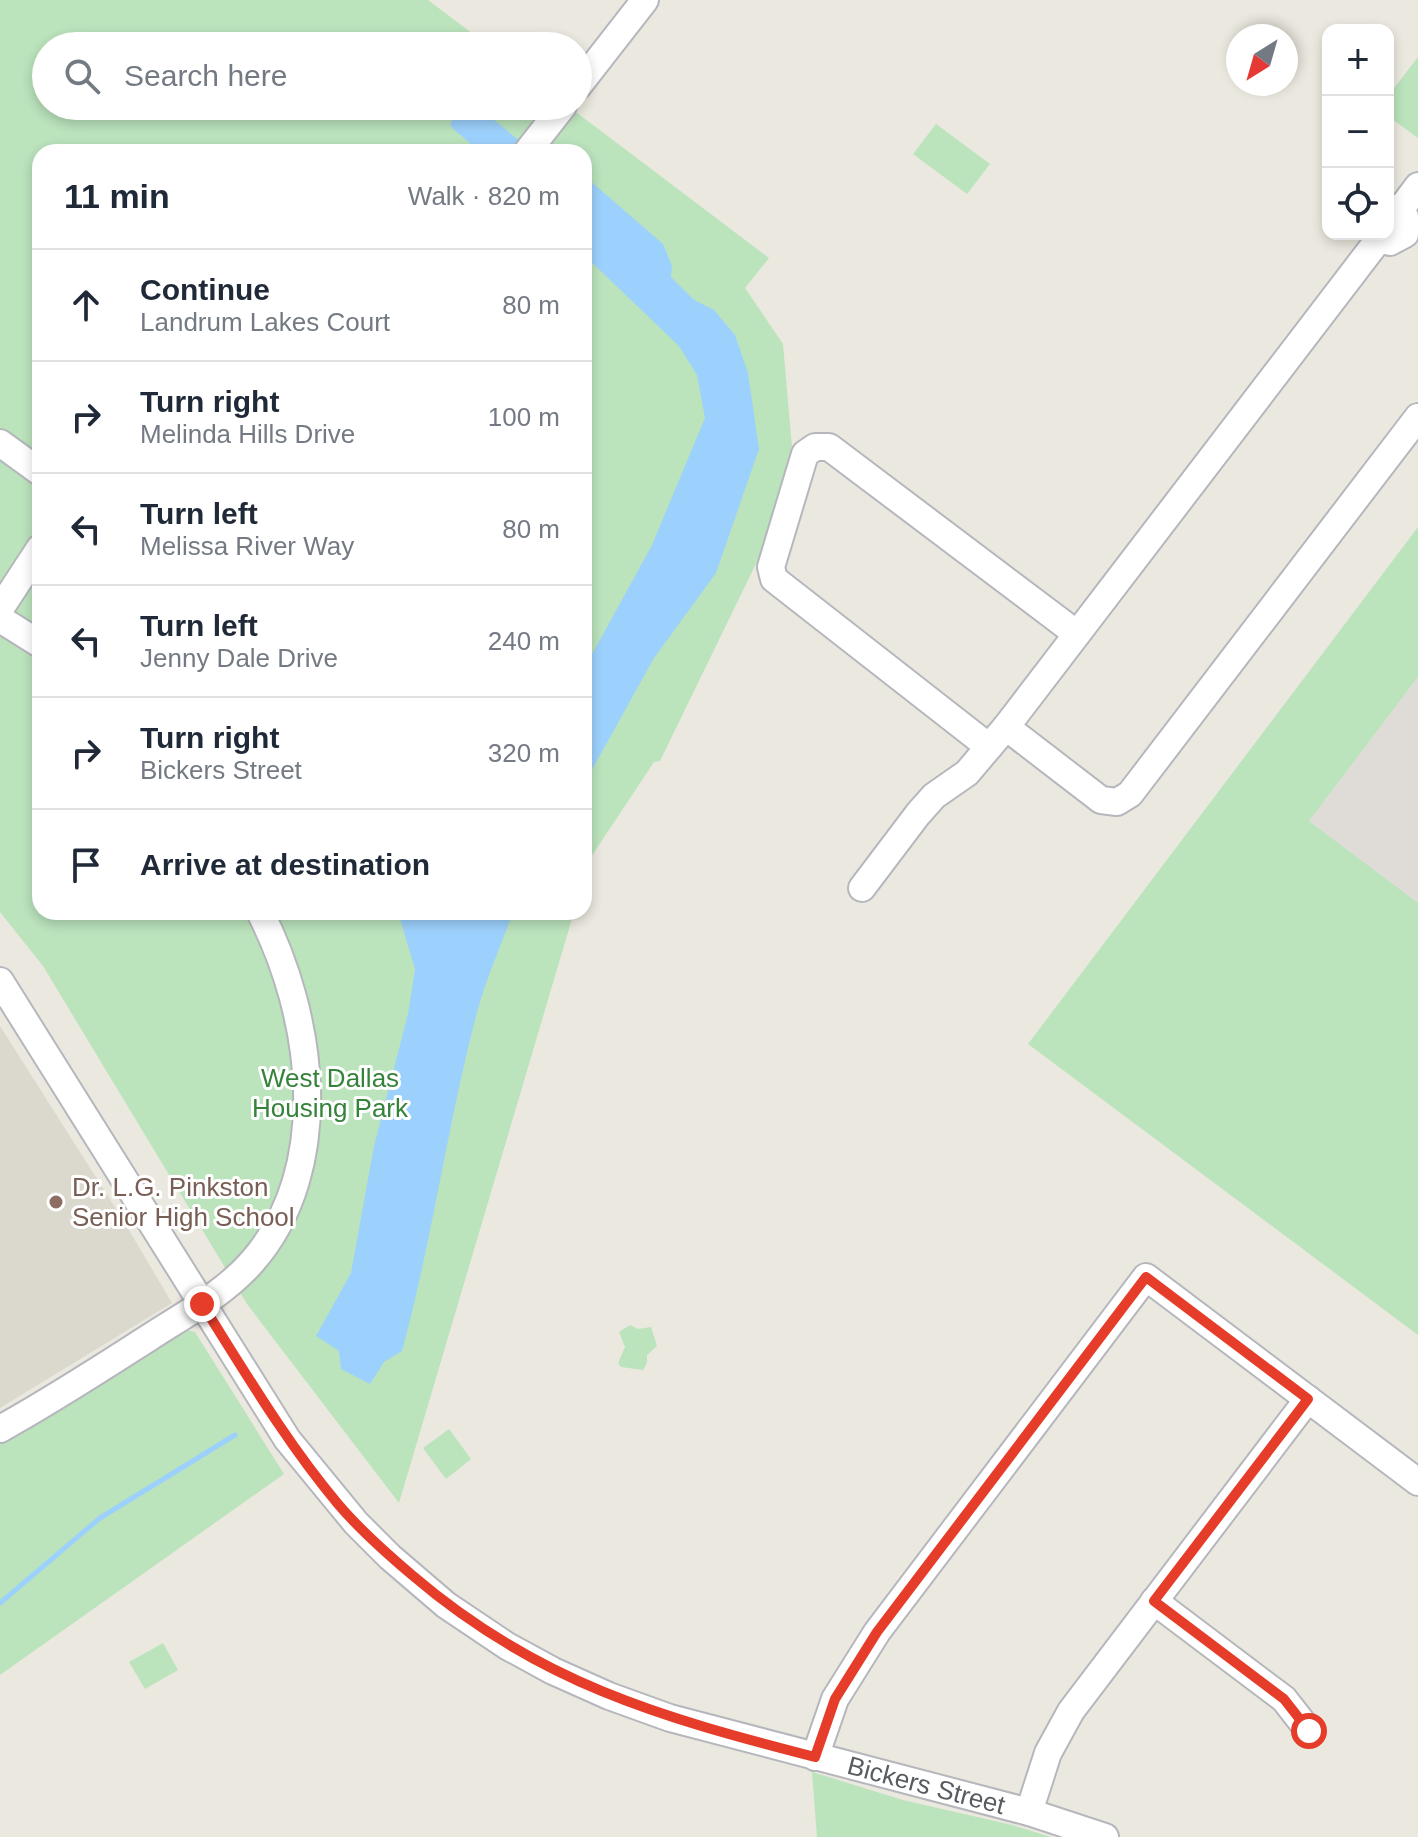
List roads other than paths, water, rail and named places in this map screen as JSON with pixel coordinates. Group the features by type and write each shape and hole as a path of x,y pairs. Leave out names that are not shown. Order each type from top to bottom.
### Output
{"street":[{"path":"592,68 645,0"},
{"path":"533,144 552,120"},
{"path":"1394,228 1418,186"},
{"path":"862,888 934,796 967,773 997,737 1385,240"},
{"path":"1077,634 829,447 815,447 805,454 771,567 774,579 782,589 997,737 1101,800 1117,802 1130,794 1418,417"},
{"path":"0,443 32,466"},
{"path":"0,609 32,560"},
{"path":"0,619 32,639"},
{"path":"0,1429 220,1293 253,1262 273,1234 286,1208 301,1159 306,1114 306,1065 298,1014 282,963 263,920"},
{"name":"Bickers Street","path":"0,981 287,1439 339,1505 390,1557 446,1605 507,1646 553,1671 670,1718 1029,1812 1105,1837"},
{"path":"815,1757 835,1699 877,1632 1146,1277 1418,1482"},
{"path":"1029,1812 1048,1753 1071,1711 1308,1399"},
{"path":"1154,1601 1284,1699 1309,1731"}],"water":[{"path":"452,120 494,120 523,144 471,144 450,126"},
{"path":"592,182 663,244 672,266 671,277 694,300 714,310 735,335 748,373 759,449 716,573 654,658 592,770 592,654 652,545 705,418 697,375 679,346 592,263"},
{"path":"400,920 510,920 476,1016 402,1351 384,1362 370,1384 341,1369 339,1351 316,1336 351,1273 374,1146 408,1014 415,969"}],"waterway":[{"path":"0,1603 100,1518 235,1435"}],"place":[{"name":"Dr. L.G. Pinkston Senior High School","path":"56,1202"}],"park label":[{"name":"West Dallas Housing Park","path":"330,1093"}]}
